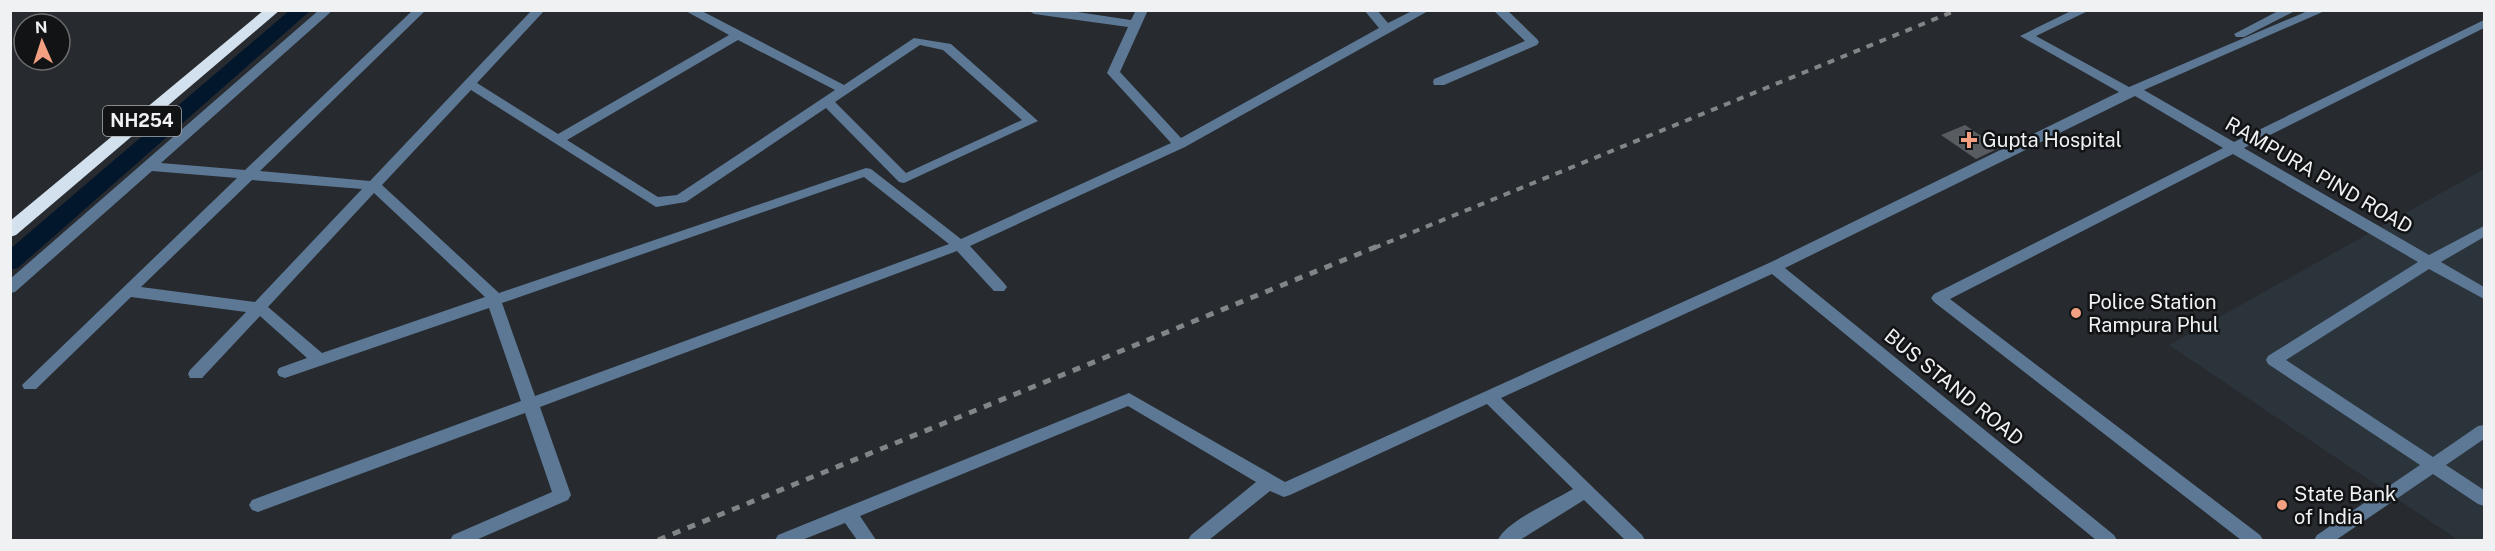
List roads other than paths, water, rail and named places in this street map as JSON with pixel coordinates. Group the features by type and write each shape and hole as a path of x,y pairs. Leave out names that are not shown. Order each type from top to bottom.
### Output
{"highway":[{"name":"NH254","path":"10,231 273,10"}],"street":[{"path":"10,288 327,10"},
{"path":"30,385 420,10"},
{"path":"196,374 539,10"},
{"path":"690,10 844,90"},
{"path":"1034,10 1136,24"},
{"path":"1142,10 1113,73 1180,144"},
{"path":"1370,10 1386,29"},
{"path":"258,505 960,245 1180,144 1424,10"},
{"path":"1439,82 1533,42 1499,10"},
{"name":"RAMPURA PIND ROAD","path":"2084,10 2026,36 2130,89 2484,294"},
{"path":"784,540 1129,399 1284,490 1774,267 2292,10"},
{"path":"2130,89 2321,10"},
{"path":"2254,540 1939,298 2233,148 2484,24"},
{"path":"557,140 738,36"},
{"path":"470,84 656,202 681,199 918,41 947,47 1031,121 904,179 827,102"},
{"path":"150,166 375,186 491,292 562,495 459,540"},
{"path":"285,372 866,172 960,245 999,287"},
{"path":"2484,231 2429,262 2274,360 2484,499"},
{"name":"BUS STAND ROAD","path":"1774,267 2108,540"},
{"path":"128,291 260,308 319,360"},
{"path":"1489,396 1636,540"},
{"path":"2323,540 2484,431"},
{"path":"1197,540 1270,481"},
{"path":"1507,540 1527,525 1584,491"},
{"path":"849,514 867,540"}],"waterway":[{"path":"10,262 302,10"}],"railway":[{"path":"1374,248 1957,10"},
{"path":"658,540 1378,246"}],"place":[{"name":"Gupta Hospital","path":"1969,140"},
{"name":"Police Station Rampura Phul","path":"2076,313"},
{"name":"State Bank of India","path":"2282,505"}]}
